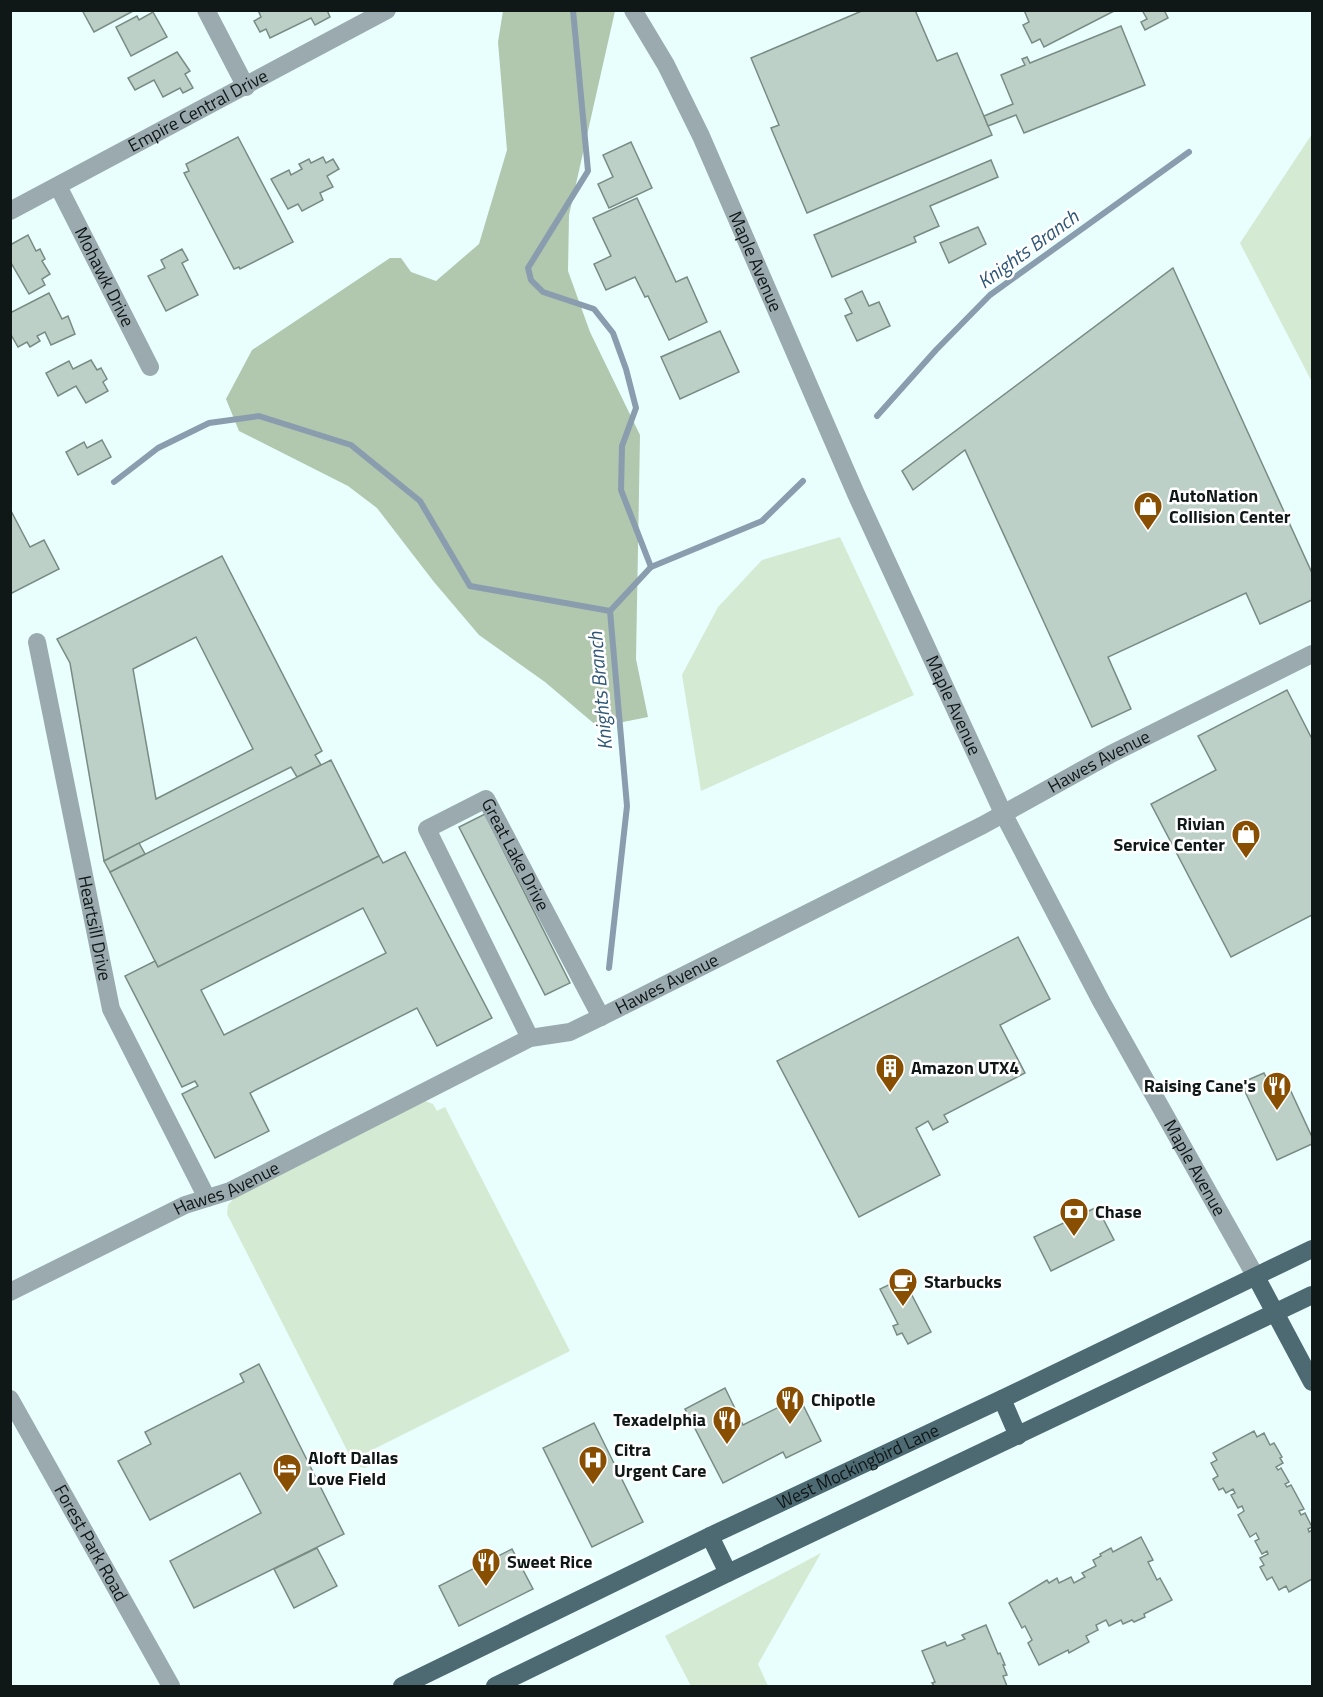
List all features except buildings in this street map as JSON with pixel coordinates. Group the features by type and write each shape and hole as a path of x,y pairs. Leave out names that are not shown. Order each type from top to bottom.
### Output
{"main road":[{"name":"West Mockingbird Lane","path":"402,1686 710,1536 1256,1277 1312,1248"},
{"name":"Maple Avenue","path":"1256,1277 1312,1382"},
{"path":"495,1686 1312,1295"},
{"path":"1002,1398 1018,1436"},
{"path":"710,1536 728,1573"}],"street":[{"path":"206,10 246,87"},
{"name":"Empire Central Drive","path":"10,211 387,10"},
{"name":"Maple Avenue","path":"633,10 666,65 701,136 856,494 1003,813 1101,1001 1256,1277"},
{"name":"Mohawk Drive","path":"58,186 150,366"},
{"name":"Heartsill Drive","path":"37,642 111,1009 207,1198"},
{"name":"Hawes Avenue","path":"10,1292 185,1205 230,1191 530,1038 570,1032 601,1017 1003,813 1111,754 1312,654"},
{"name":"Great Lake Drive","path":"530,1038 427,829 486,799 601,1017"},
{"name":"Forest Park Road","path":"10,1399 171,1686"}],"green space":[{"path":"503,11 615,11 569,215 568,271 590,332 640,435 636,659 648,717 598,727 545,682 479,635 434,582 377,508 348,486 239,431 226,399 252,350 390,258 401,258 411,272 436,281 479,244 507,150 498,42"},
{"path":"1312,134 1312,382 1240,243"},
{"path":"840,537 914,695 701,791 682,675 718,607 762,560"},
{"path":"425,1101 433,1104 437,1111 445,1107 570,1351 368,1452 374,1464 365,1468 357,1466 352,1460 227,1214 228,1205 236,1196"},
{"path":"821,1553 758,1664 768,1686 691,1686 665,1636"}],"waterway":[{"path":"573,10 588,171 528,268 531,280 543,292 594,309 613,333 626,369 636,408 622,446 621,490 651,567"},
{"name":"Knights Branch","path":"877,416 936,350 990,295 1189,152"},
{"path":"114,482 158,448 209,423 259,416 351,445 420,501 470,586 610,611"},
{"name":"Knights Branch","path":"609,968 627,806 610,611 651,567 762,521 803,481"}],"place":[{"name":"AutoNation Collision Center","path":"1148,532"},
{"name":"Rivian Service Center","path":"1246,860"},
{"name":"Amazon UTX4","path":"890,1094"},
{"name":"Raising Cane's","path":"1277,1112"},
{"name":"Chase","path":"1074,1238"},
{"name":"Starbucks","path":"903,1308"},
{"name":"Chipotle","path":"790,1426"},
{"name":"Texadelphia","path":"727,1446"},
{"name":"Citra Urgent Care","path":"593,1486"},
{"name":"Aloft Dallas Love Field","path":"287,1494"},
{"name":"Sweet Rice","path":"486,1588"}]}
